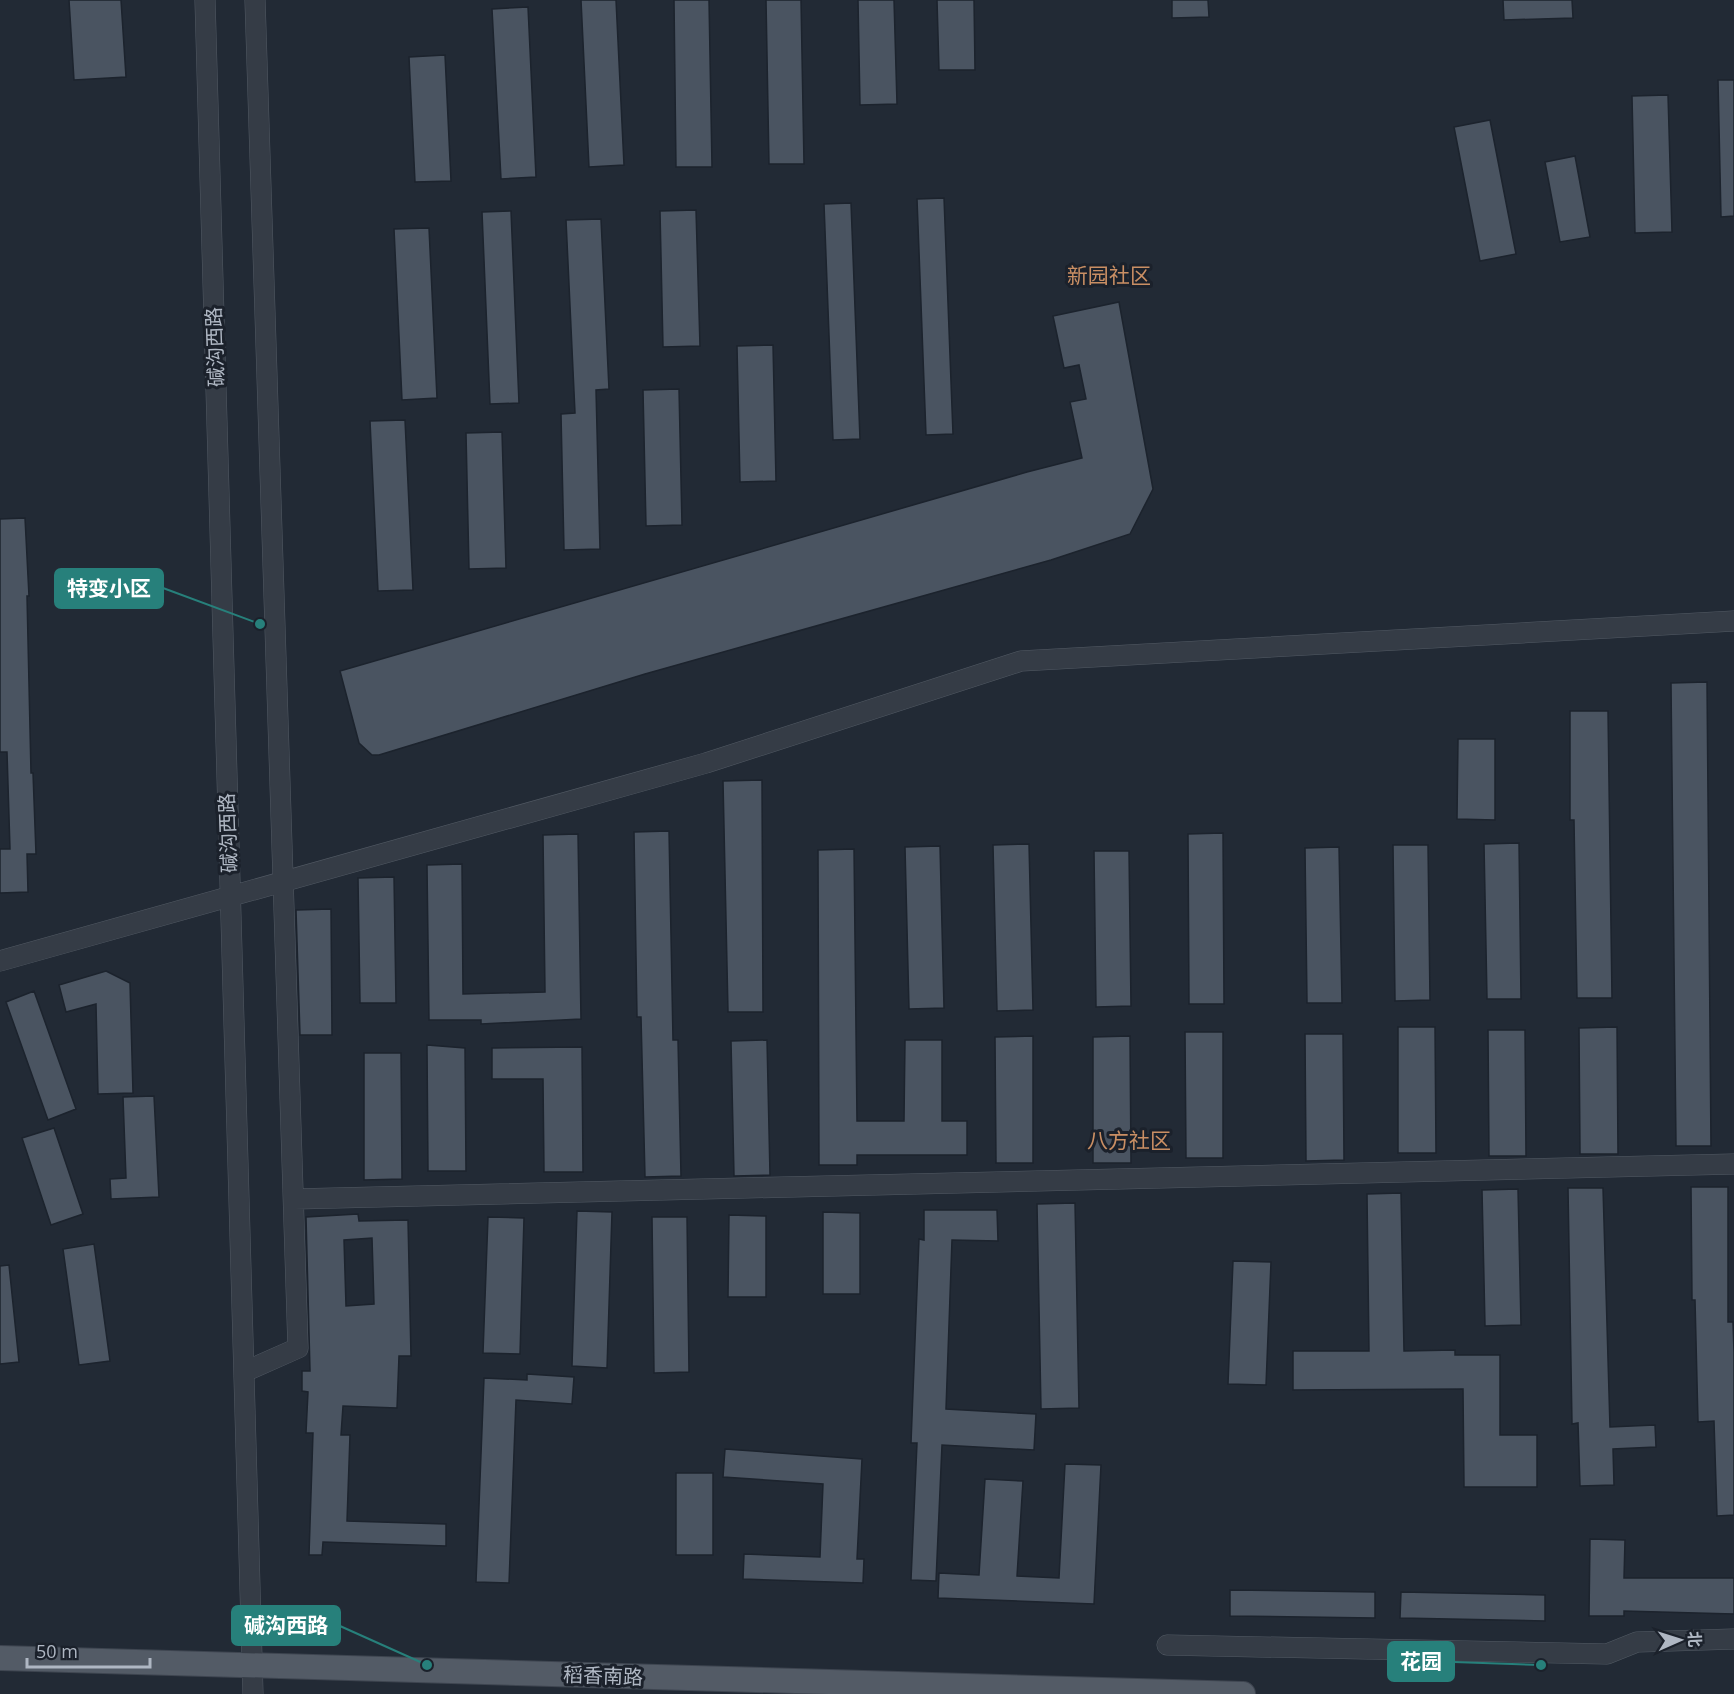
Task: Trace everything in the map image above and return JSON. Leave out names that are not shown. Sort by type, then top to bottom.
[{"type":"main road","name":"稻香南路","points":[[0,1658],[1243,1694]]},
{"type":"street","name":"碱沟西路","points":[[205,0],[253,1694]]},
{"type":"street","points":[[244,1372],[298,1348],[255,0]]},
{"type":"street","points":[[0,961],[706,763],[1021,661],[1734,621]]},
{"type":"street","points":[[294,1199],[1734,1164]]},
{"type":"street","points":[[1167,1645],[1607,1654],[1636,1642],[1734,1639]]},
{"type":"building","points":[[69,0],[121,0],[126,77],[74,80]]},
{"type":"building","points":[[581,0],[616,0],[624,165],[589,167]]},
{"type":"building","points":[[674,0],[709,0],[712,167],[676,167]]},
{"type":"building","points":[[766,0],[801,0],[804,164],[769,164]]},
{"type":"building","points":[[858,0],[894,0],[897,104],[860,105]]},
{"type":"building","points":[[937,0],[974,0],[975,70],[939,70]]},
{"type":"building","points":[[1172,0],[1208,0],[1209,17],[1172,18]]},
{"type":"building","points":[[1503,0],[1572,0],[1573,18],[1504,20]]},
{"type":"building","points":[[528,7],[536,177],[501,179],[492,9]]},
{"type":"building","points":[[445,55],[451,181],[415,182],[409,57]]},
{"type":"building","points":[[1718,80],[1734,80],[1734,216],[1721,217]]},
{"type":"building","points":[[1668,95],[1672,232],[1635,233],[1632,96]]},
{"type":"building","points":[[1490,120],[1516,254],[1480,261],[1454,127]]},
{"type":"building","points":[[1575,156],[1590,237],[1560,242],[1545,162]]},
{"type":"building","points":[[944,198],[953,434],[926,435],[917,199]]},
{"type":"building","points":[[851,203],[860,439],[833,440],[824,204]]},
{"type":"building","points":[[696,210],[700,346],[663,347],[660,211]]},
{"type":"building","points":[[511,211],[519,403],[490,404],[482,212]]},
{"type":"building","points":[[601,219],[609,389],[596,390],[600,549],[564,550],[561,414],[575,413],[566,220]]},
{"type":"building","points":[[429,228],[437,398],[402,400],[394,229]]},
{"type":"building","points":[[1119,302],[1153,489],[1130,534],[1051,560],[645,674],[379,755],[372,755],[359,743],[340,671],[1082,458],[1070,402],[1086,399],[1079,365],[1064,368],[1053,316]]},
{"type":"building","points":[[773,345],[776,481],[740,482],[737,346]]},
{"type":"building","points":[[679,389],[682,525],[646,526],[643,390]]},
{"type":"building","points":[[405,420],[413,590],[378,591],[370,421]]},
{"type":"building","points":[[502,432],[506,568],[469,569],[466,433]]},
{"type":"building","points":[[25,518],[29,596],[27,596],[31,773],[33,773],[36,854],[27,854],[28,892],[0,893],[0,849],[10,849],[7,752],[0,752],[0,519]]},
{"type":"building","points":[[1707,682],[1711,1146],[1676,1146],[1671,683]]},
{"type":"building","points":[[1570,711],[1608,711],[1612,998],[1577,998],[1574,820],[1570,820]]},
{"type":"building","points":[[1458,739],[1495,739],[1495,820],[1457,819]]},
{"type":"building","points":[[762,780],[763,1012],[728,1012],[723,781]]},
{"type":"building","points":[[669,831],[673,1040],[678,1040],[681,1176],[645,1177],[641,1017],[637,1017],[634,832]]},
{"type":"building","points":[[1223,833],[1224,1004],[1189,1004],[1188,834]]},
{"type":"building","points":[[578,834],[581,1019],[481,1024],[481,1020],[429,1020],[427,865],[462,864],[463,994],[545,992],[543,835]]},
{"type":"building","points":[[1519,843],[1521,999],[1487,999],[1484,844]]},
{"type":"building","points":[[1029,844],[1033,1010],[997,1011],[993,845]]},
{"type":"building","points":[[1393,845],[1428,845],[1430,1000],[1395,1001]]},
{"type":"building","points":[[940,846],[944,1008],[909,1009],[905,847]]},
{"type":"building","points":[[1339,847],[1342,1003],[1307,1003],[1305,848]]},
{"type":"building","points":[[854,849],[857,1121],[904,1121],[905,1040],[942,1040],[942,1121],[967,1121],[967,1155],[857,1155],[857,1165],[819,1165],[818,850]]},
{"type":"building","points":[[1094,851],[1129,851],[1131,1006],[1096,1007]]},
{"type":"building","points":[[394,877],[396,1003],[360,1003],[358,878]]},
{"type":"building","points":[[331,909],[332,1035],[300,1035],[296,910]]},
{"type":"building","points":[[106,971],[130,983],[133,1093],[98,1094],[96,1004],[66,1012],[59,985]]},
{"type":"building","points":[[34,991],[76,1109],[48,1120],[6,1002]]},
{"type":"building","points":[[1398,1027],[1435,1027],[1436,1153],[1398,1153]]},
{"type":"building","points":[[1617,1027],[1618,1154],[1580,1154],[1579,1028]]},
{"type":"building","points":[[1488,1030],[1525,1030],[1526,1156],[1489,1156]]},
{"type":"building","points":[[1185,1032],[1223,1032],[1223,1158],[1186,1158]]},
{"type":"building","points":[[1305,1034],[1343,1034],[1344,1160],[1306,1161]]},
{"type":"building","points":[[1033,1036],[1033,1163],[996,1163],[995,1037]]},
{"type":"building","points":[[1130,1036],[1131,1163],[1093,1163],[1093,1037]]},
{"type":"building","points":[[767,1040],[770,1175],[734,1176],[731,1041]]},
{"type":"building","points":[[427,1045],[465,1048],[466,1171],[428,1171]]},
{"type":"building","points":[[582,1047],[583,1172],[544,1172],[543,1079],[492,1079],[492,1048]]},
{"type":"building","points":[[364,1053],[401,1053],[402,1179],[364,1180]]},
{"type":"building","points":[[154,1096],[159,1197],[111,1199],[110,1179],[126,1178],[123,1097]]},
{"type":"building","points":[[54,1128],[83,1214],[51,1225],[22,1138]]},
{"type":"building","points":[[1691,1187],[1728,1187],[1728,1322],[1733,1322],[1734,1352],[1734,1515],[1717,1516],[1714,1421],[1698,1422],[1695,1300],[1692,1300]]},
{"type":"building","points":[[1568,1188],[1603,1188],[1610,1427],[1655,1425],[1656,1447],[1613,1449],[1614,1485],[1580,1486],[1578,1423],[1572,1424]]},
{"type":"building","points":[[1518,1189],[1521,1325],[1485,1326],[1482,1190]]},
{"type":"building","points":[[1401,1193],[1404,1351],[1455,1350],[1455,1355],[1500,1355],[1500,1435],[1537,1435],[1537,1487],[1464,1487],[1463,1389],[1293,1390],[1293,1351],[1369,1351],[1367,1194]]},
{"type":"building","points":[[1075,1203],[1079,1408],[1041,1409],[1037,1204]]},
{"type":"building","points":[[924,1210],[997,1210],[998,1241],[952,1240],[946,1409],[1036,1414],[1034,1450],[942,1445],[936,1581],[911,1580],[917,1443],[911,1443],[919,1239],[924,1240]]},
{"type":"building","points":[[577,1211],[612,1212],[607,1368],[572,1366]]},
{"type":"building","points":[[823,1212],[860,1213],[860,1294],[823,1294]]},
{"type":"building","points":[[358,1214],[359,1221],[408,1220],[411,1356],[399,1356],[397,1408],[343,1406],[341,1435],[350,1435],[347,1521],[446,1524],[446,1546],[323,1542],[322,1555],[309,1555],[313,1433],[306,1433],[308,1392],[302,1391],[302,1371],[310,1371],[306,1217]],"holes":[[[372,1238],[374,1304],[346,1306],[344,1240]]]},
{"type":"building","points":[[729,1215],[766,1216],[766,1297],[728,1297]]},
{"type":"building","points":[[488,1217],[524,1218],[520,1354],[483,1353]]},
{"type":"building","points":[[652,1217],[687,1217],[689,1372],[654,1373]]},
{"type":"building","points":[[94,1244],[110,1361],[79,1365],[63,1249]]},
{"type":"building","points":[[1233,1261],[1271,1262],[1266,1385],[1228,1384]]},
{"type":"building","points":[[9,1265],[19,1362],[0,1364],[0,1266]]},
{"type":"building","points":[[527,1374],[574,1377],[572,1404],[516,1400],[509,1583],[476,1582],[484,1378],[527,1380]]},
{"type":"building","points":[[725,1449],[862,1459],[857,1559],[864,1559],[863,1583],[743,1579],[744,1554],[820,1557],[823,1484],[723,1477]]},
{"type":"building","points":[[1065,1464],[1101,1465],[1094,1604],[938,1598],[939,1573],[979,1575],[985,1479],[1023,1481],[1017,1576],[1059,1578]]},
{"type":"building","points":[[676,1473],[713,1473],[713,1555],[676,1555]]},
{"type":"building","points":[[1590,1539],[1625,1540],[1624,1578],[1734,1578],[1734,1614],[1624,1611],[1624,1616],[1589,1616]]},
{"type":"building","points":[[1230,1590],[1375,1592],[1375,1618],[1230,1616]]},
{"type":"building","points":[[1401,1592],[1545,1595],[1545,1621],[1400,1618]]},
{"type":"place","name":"特变小区","points":[[260,624]]},
{"type":"place","name":"碱沟西路","points":[[427,1665]]},
{"type":"place","name":"花园","points":[[1541,1665]]},
{"type":"district","name":"新园社区","points":[[1109,276]]},
{"type":"district","name":"八方社区","points":[[1129,1141]]}]
